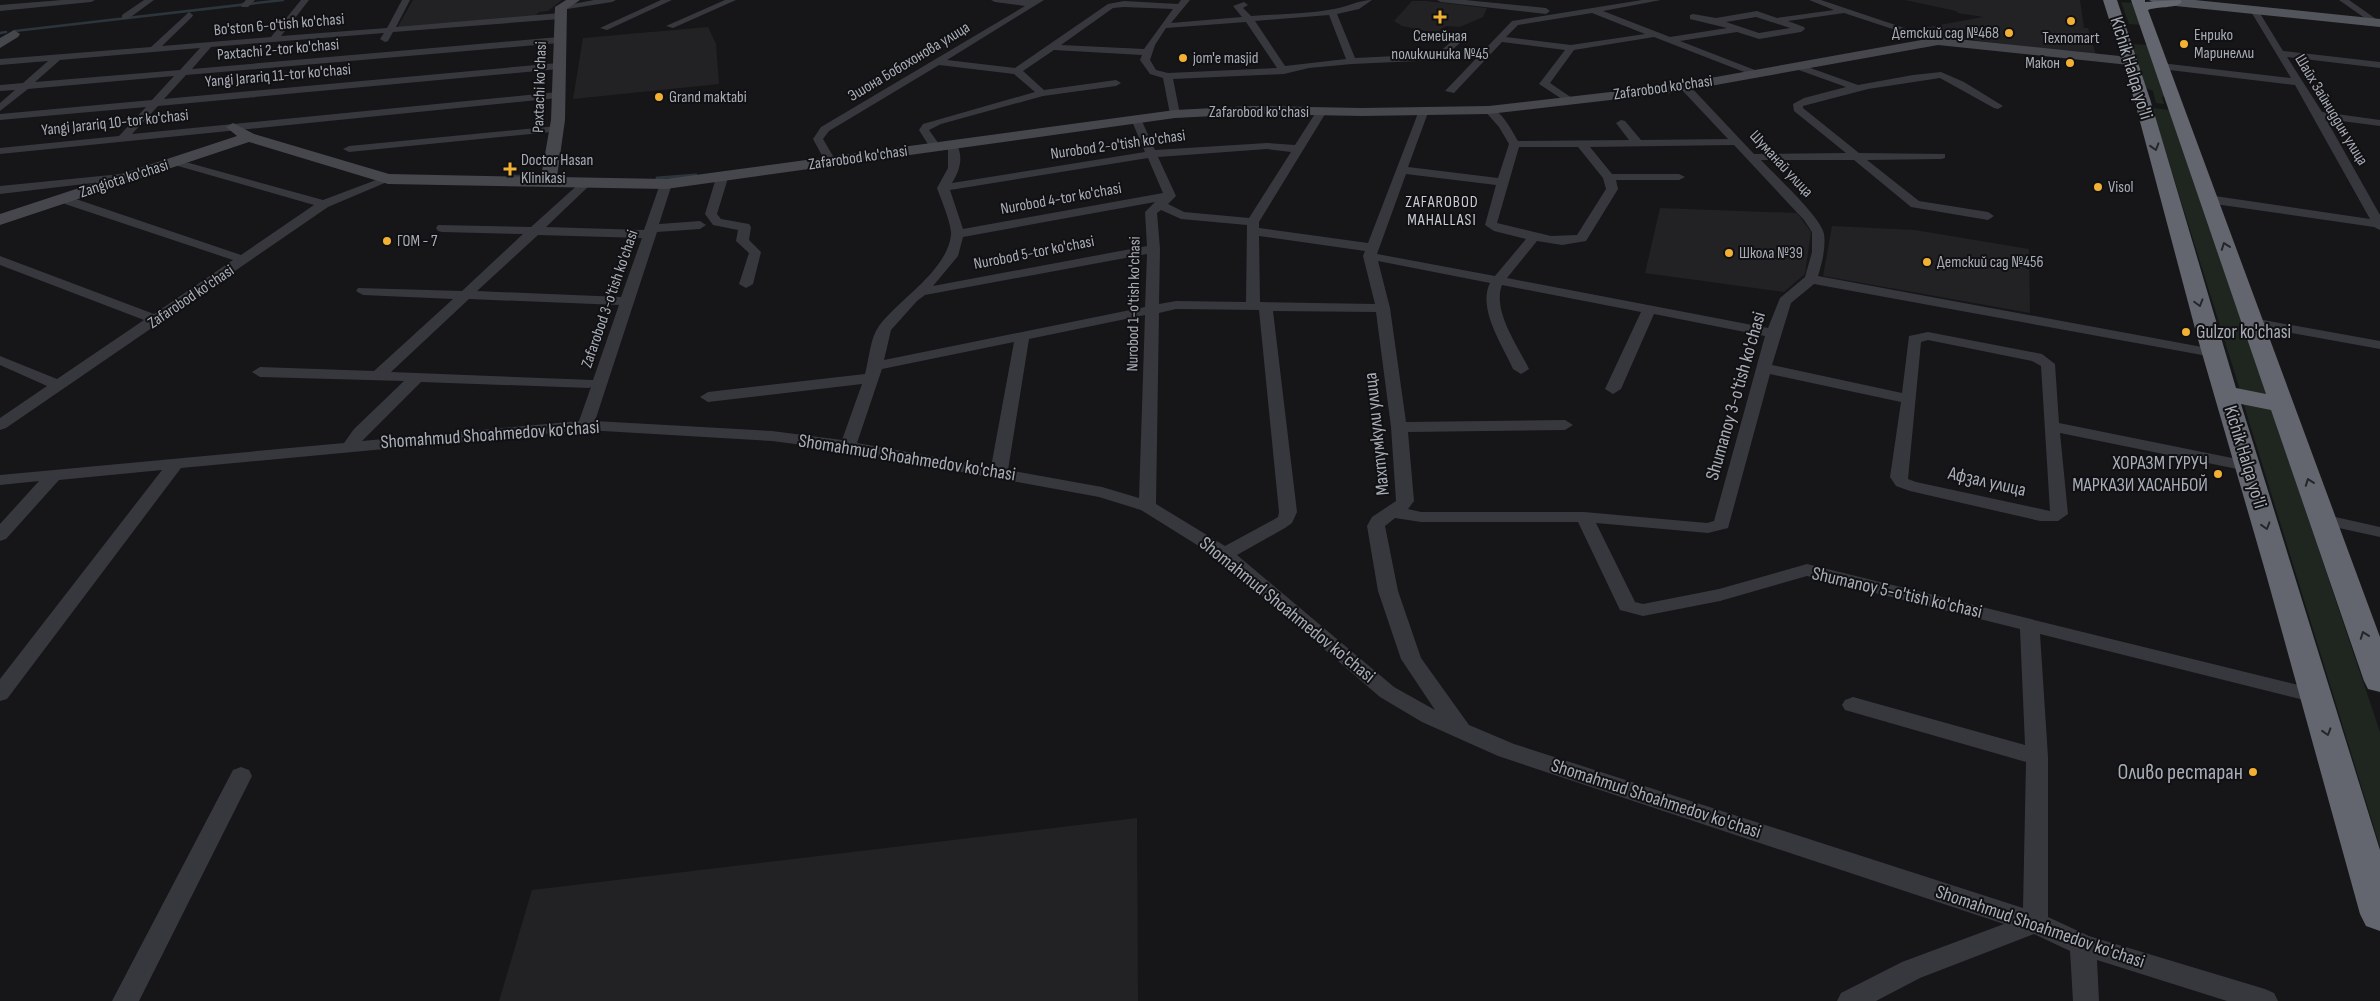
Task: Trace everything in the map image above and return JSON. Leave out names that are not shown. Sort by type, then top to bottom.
[{"type":"highway","name":"Kichik Halqa yo'li","points":[[2110,0],[2142,103],[2225,393],[2380,914]]},
{"type":"highway","name":"Kichik Halqa yo'li","points":[[2145,3],[2158,56],[2176,108],[2380,681]]},
{"type":"highway","points":[[2126,52],[2138,42],[2158,56]]},
{"type":"highway","points":[[2142,103],[2176,108]]},
{"type":"highway","points":[[2225,393],[2282,405]]},
{"type":"main road","points":[[2188,0],[2226,2],[2377,20]]},
{"type":"main road","points":[[2145,3],[2175,2],[2377,20]]},
{"type":"street","points":[[0,8],[91,0]]},
{"type":"street","points":[[125,17],[150,0]]},
{"type":"street","points":[[273,40],[304,0]]},
{"type":"street","points":[[369,68],[406,0]]},
{"type":"street","points":[[561,11],[574,0]]},
{"type":"street","name":"Bo'ston 6-o'tish ko'chasi","points":[[0,62],[389,30],[561,11],[612,0]]},
{"type":"street","points":[[604,28],[668,0]]},
{"type":"street","points":[[670,26],[732,0]]},
{"type":"street","points":[[995,0],[1037,2]]},
{"type":"street","points":[[1164,26],[1332,12],[1356,7],[1368,0]]},
{"type":"street","points":[[1440,0],[1569,13]]},
{"type":"street","points":[[1518,8],[1526,0]]},
{"type":"street","points":[[1450,91],[1515,23],[1657,0]]},
{"type":"street","points":[[1813,0],[1938,41]]},
{"type":"street","points":[[2343,0],[2377,20]]},
{"type":"street","name":"Эшона Бобохонова улица","points":[[830,161],[818,139],[820,134],[1037,2]]},
{"type":"street","points":[[1017,71],[1111,6],[1183,3]]},
{"type":"street","points":[[1183,3],[1164,26],[1147,52],[1145,60],[1153,72],[1168,76],[1284,71],[1309,65],[1352,61],[1440,57],[1454,43]]},
{"type":"street","points":[[1244,5],[1237,6],[1249,19],[1284,71]]},
{"type":"street","points":[[1592,10],[1757,74]]},
{"type":"street","points":[[1777,21],[1844,10]]},
{"type":"street","name":"Шайх Зайниддин улица","points":[[2254,10],[2296,82],[2318,115],[2380,225]]},
{"type":"street","name":"Paxtachi ko'chasi","points":[[548,182],[557,129],[561,11]]},
{"type":"street","points":[[1332,12],[1352,61]]},
{"type":"street","points":[[1693,17],[1716,21],[1759,36],[1801,29],[1754,14],[1716,21]]},
{"type":"street","points":[[153,50],[189,16]]},
{"type":"street","points":[[1670,40],[1737,29]]},
{"type":"street","points":[[0,35],[14,34],[0,44]]},
{"type":"street","points":[[1498,40],[1571,48],[1654,34]]},
{"type":"street","name":"Paxtachi 2-tor ko'chasi","points":[[0,88],[559,40]]},
{"type":"street","name":"Zafarobod ko'chasi","points":[[233,127],[248,137],[388,179],[666,184],[722,178],[830,161],[1174,114],[1253,110],[1489,110],[1685,87],[1938,41],[2126,52]]},
{"type":"street","points":[[123,138],[208,45]]},
{"type":"street","points":[[1051,47],[1147,52]]},
{"type":"street","points":[[1409,48],[1418,58]]},
{"type":"street","points":[[1568,100],[1544,84],[1571,48]]},
{"type":"street","points":[[2279,53],[2380,65]]},
{"type":"street","points":[[2158,56],[2296,82]]},
{"type":"street","points":[[0,108],[57,58]]},
{"type":"street","points":[[1382,60],[1387,72]]},
{"type":"street","points":[[938,62],[1017,71],[1042,93]]},
{"type":"street","name":"Yangi Jarariq 11-tor ko'chasi","points":[[0,117],[558,66]]},
{"type":"street","points":[[1799,67],[1860,89]]},
{"type":"street","points":[[1988,216],[1915,204],[1859,156],[1798,109],[1798,104],[1917,77],[1942,75],[1998,106]]},
{"type":"street","points":[[1168,76],[1174,114]]},
{"type":"street","points":[[935,147],[924,130],[927,126],[1042,93],[1116,83]]},
{"type":"street","name":"Шуманай улица","points":[[1685,87],[1809,218],[1818,232],[1818,252],[1811,279]]},
{"type":"street","name":"Yangi Jarariq 10-tor ko'chasi","points":[[0,151],[558,95]]},
{"type":"street","points":[[1372,252],[1424,110]]},
{"type":"street","points":[[1489,110],[1504,126],[1514,144],[1492,225],[1535,236],[1566,240],[1582,238],[1612,189],[1609,177],[1582,144]]},
{"type":"street","points":[[1225,554],[1279,524],[1286,519],[1288,512],[1260,306],[1253,227],[1297,149],[1322,111]]},
{"type":"street","points":[[2318,115],[2380,123]]},
{"type":"street","points":[[1136,119],[1165,200],[1181,215],[1253,227],[1498,281],[1773,333]]},
{"type":"street","points":[[1621,123],[1638,143]]},
{"type":"street","points":[[349,149],[557,129]]},
{"type":"street","name":"Zangiota ko'chasi","points":[[0,220],[248,137]]},
{"type":"street","points":[[1514,144],[1738,142]]},
{"type":"street","points":[[848,446],[873,372],[884,329],[912,298],[921,292],[951,256],[958,234],[943,188],[954,171],[956,162],[952,145]]},
{"type":"street","name":"Nurobod 2-o'tish ko'chasi","points":[[943,188],[1150,154],[1267,146],[1297,149]]},
{"type":"street","points":[[1752,157],[1941,156]]},
{"type":"street","points":[[182,164],[324,204]]},
{"type":"street","points":[[1402,170],[1504,182]]},
{"type":"street","points":[[0,190],[132,176]]},
{"type":"street","points":[[1609,177],[1679,177]]},
{"type":"street","points":[[722,178],[711,214],[716,222],[734,224],[746,229],[742,241],[755,252],[746,284]]},
{"type":"street","name":"Zafarobod ko'chasi","points":[[0,425],[157,320],[324,204],[388,179]]},
{"type":"street","points":[[378,376],[586,183]]},
{"type":"street","name":"Zafarobod 3-o'tish ko'chasi","points":[[586,425],[666,184]]},
{"type":"street","points":[[2208,199],[2380,225]]},
{"type":"street","name":"Nurobod 4-tor ko'chasi","points":[[958,234],[1165,200]]},
{"type":"street","name":"Nurobod 1-o'tish ko'chasi","points":[[1147,506],[1154,249],[1151,212],[1165,200]]},
{"type":"street","points":[[69,201],[244,260]]},
{"type":"street","points":[[442,228],[649,231],[700,225]]},
{"type":"street","points":[[1521,369],[1494,308],[1493,292],[1498,281],[1535,236]]},
{"type":"street","name":"Nurobod 5-tor ko'chasi","points":[[921,292],[1154,249]]},
{"type":"street","name":"Махтумкули улица","points":[[1372,252],[1399,427],[1405,501],[1404,505],[1378,521],[1376,526],[1388,591],[1411,659],[1460,731]]},
{"type":"street","points":[[0,260],[157,320]]},
{"type":"street","points":[[1811,279],[2214,353]]},
{"type":"street","name":"Shumanoy 3-o'tish ko'chasi","points":[[1392,512],[1421,517],[1584,517],[1708,528],[1722,524],[1773,333],[1785,301],[1811,279]]},
{"type":"street","points":[[363,291],[619,301]]},
{"type":"street","points":[[708,396],[873,372],[1022,336],[1183,304],[1382,308]]},
{"type":"street","points":[[1613,388],[1649,310]]},
{"type":"street","points":[[2252,322],[2380,345]]},
{"type":"street","points":[[999,472],[1022,336]]},
{"type":"street","name":"Афзал улица","points":[[1919,336],[1928,336],[2028,355],[2044,360],[2048,364],[2051,426],[2059,514],[2040,516],[1910,486],[1902,482],[1899,478],[1909,399],[1914,339],[1919,336]]},
{"type":"street","points":[[0,360],[60,386]]},
{"type":"street","points":[[1764,368],[1909,399]]},
{"type":"street","points":[[260,372],[589,383]]},
{"type":"street","points":[[350,446],[360,432],[417,377]]},
{"type":"street","name":"Shomahmud Shoahmedov ko'chasi","points":[[0,480],[586,425],[763,436],[848,446],[1102,492],[1147,506],[1225,554],[1387,692],[1414,710],[1460,731],[1506,750],[2035,923],[2083,945],[2265,1001]]},
{"type":"street","points":[[1399,427],[1565,425]]},
{"type":"street","points":[[2051,426],[2248,466]]},
{"type":"street","points":[[0,694],[177,462]]},
{"type":"street","points":[[0,535],[54,475]]},
{"type":"street","name":"Shumanoy 5-o'tish ko'chasi","points":[[1584,517],[1627,606],[1634,609],[1643,610],[1720,595],[1797,571],[1807,570],[2316,696]]},
{"type":"street","points":[[2322,519],[2380,532]]},
{"type":"street","points":[[1856,999],[1911,970],[2035,923],[2038,757],[2030,625]]},
{"type":"street","points":[[1853,705],[2038,757]]},
{"type":"street","points":[[125,1001],[241,776]]},
{"type":"street","points":[[2083,945],[2086,1001]]},
{"type":"shaded area","points":[[413,0],[562,0],[548,11],[539,12],[535,16],[397,28]]},
{"type":"shaded area","points":[[1905,0],[2080,0],[2084,28],[2088,28],[2096,55],[1940,36],[1918,29],[1983,17]]},
{"type":"shaded area","name":"Семейная поликлиника №45","points":[[1412,1],[1487,8],[1483,17],[1460,27],[1446,26],[1436,33],[1402,26],[1394,21]]},
{"type":"shaded area","points":[[2121,2],[2134,3],[2142,25],[2129,24]]},
{"type":"shaded area","points":[[708,27],[716,44],[719,84],[573,99],[583,38]]},
{"type":"shaded area","points":[[2132,44],[2147,45],[2166,96],[2162,97],[2164,104],[2156,103],[2153,91],[2146,88]]},
{"type":"shaded area","points":[[2152,108],[2171,110],[2267,396],[2240,390]]},
{"type":"shaded area","name":"Школа №39","points":[[1660,208],[1797,213],[1811,232],[1805,274],[1784,292],[1645,273]]},
{"type":"shaded area","name":"Детский сад №456","points":[[1832,226],[1915,230],[2029,249],[2030,313],[1823,276]]},
{"type":"shaded area","points":[[2243,402],[2271,408],[2380,732],[2380,847]]},
{"type":"shaded area","points":[[1137,818],[1138,1001],[499,1001],[532,890]]},
{"type":"waterway","points":[[15,31],[283,0]]},
{"type":"waterway","points":[[0,33],[6,32]]},
{"type":"waterway","points":[[657,178],[696,175]]},
{"type":"waterway","points":[[511,176],[545,177]]},
{"type":"place","name":"Семейная поликлиника №45","points":[[1440,17]]},
{"type":"place","name":"Texnomart","points":[[2071,21]]},
{"type":"place","name":"Детский сад №468","points":[[2009,33]]},
{"type":"place","name":"Енрико Маринелли","points":[[2184,44]]},
{"type":"place","name":"jom'e masjid","points":[[1183,58]]},
{"type":"place","name":"Макон","points":[[2070,63]]},
{"type":"place","name":"Grand maktabi","points":[[659,97]]},
{"type":"place","name":"Doctor Hasan Klinikasi","points":[[510,169]]},
{"type":"place","name":"Visol","points":[[2098,187]]},
{"type":"place","name":"ГОМ - 7","points":[[387,241]]},
{"type":"place","name":"Школа №39","points":[[1729,253]]},
{"type":"place","name":"Детский сад №456","points":[[1927,262]]},
{"type":"place","name":"Gulzor ko'chasi","points":[[2186,332]]},
{"type":"place","name":"ХОРАЗМ ГУРУЧ МАРКАЗИ ХАСАНБОЙ","points":[[2218,474]]},
{"type":"place","name":"Оливо рестаран","points":[[2253,772]]},
{"type":"district","name":"ZAFAROBOD MAHALLASI","points":[[1442,211]]}]
